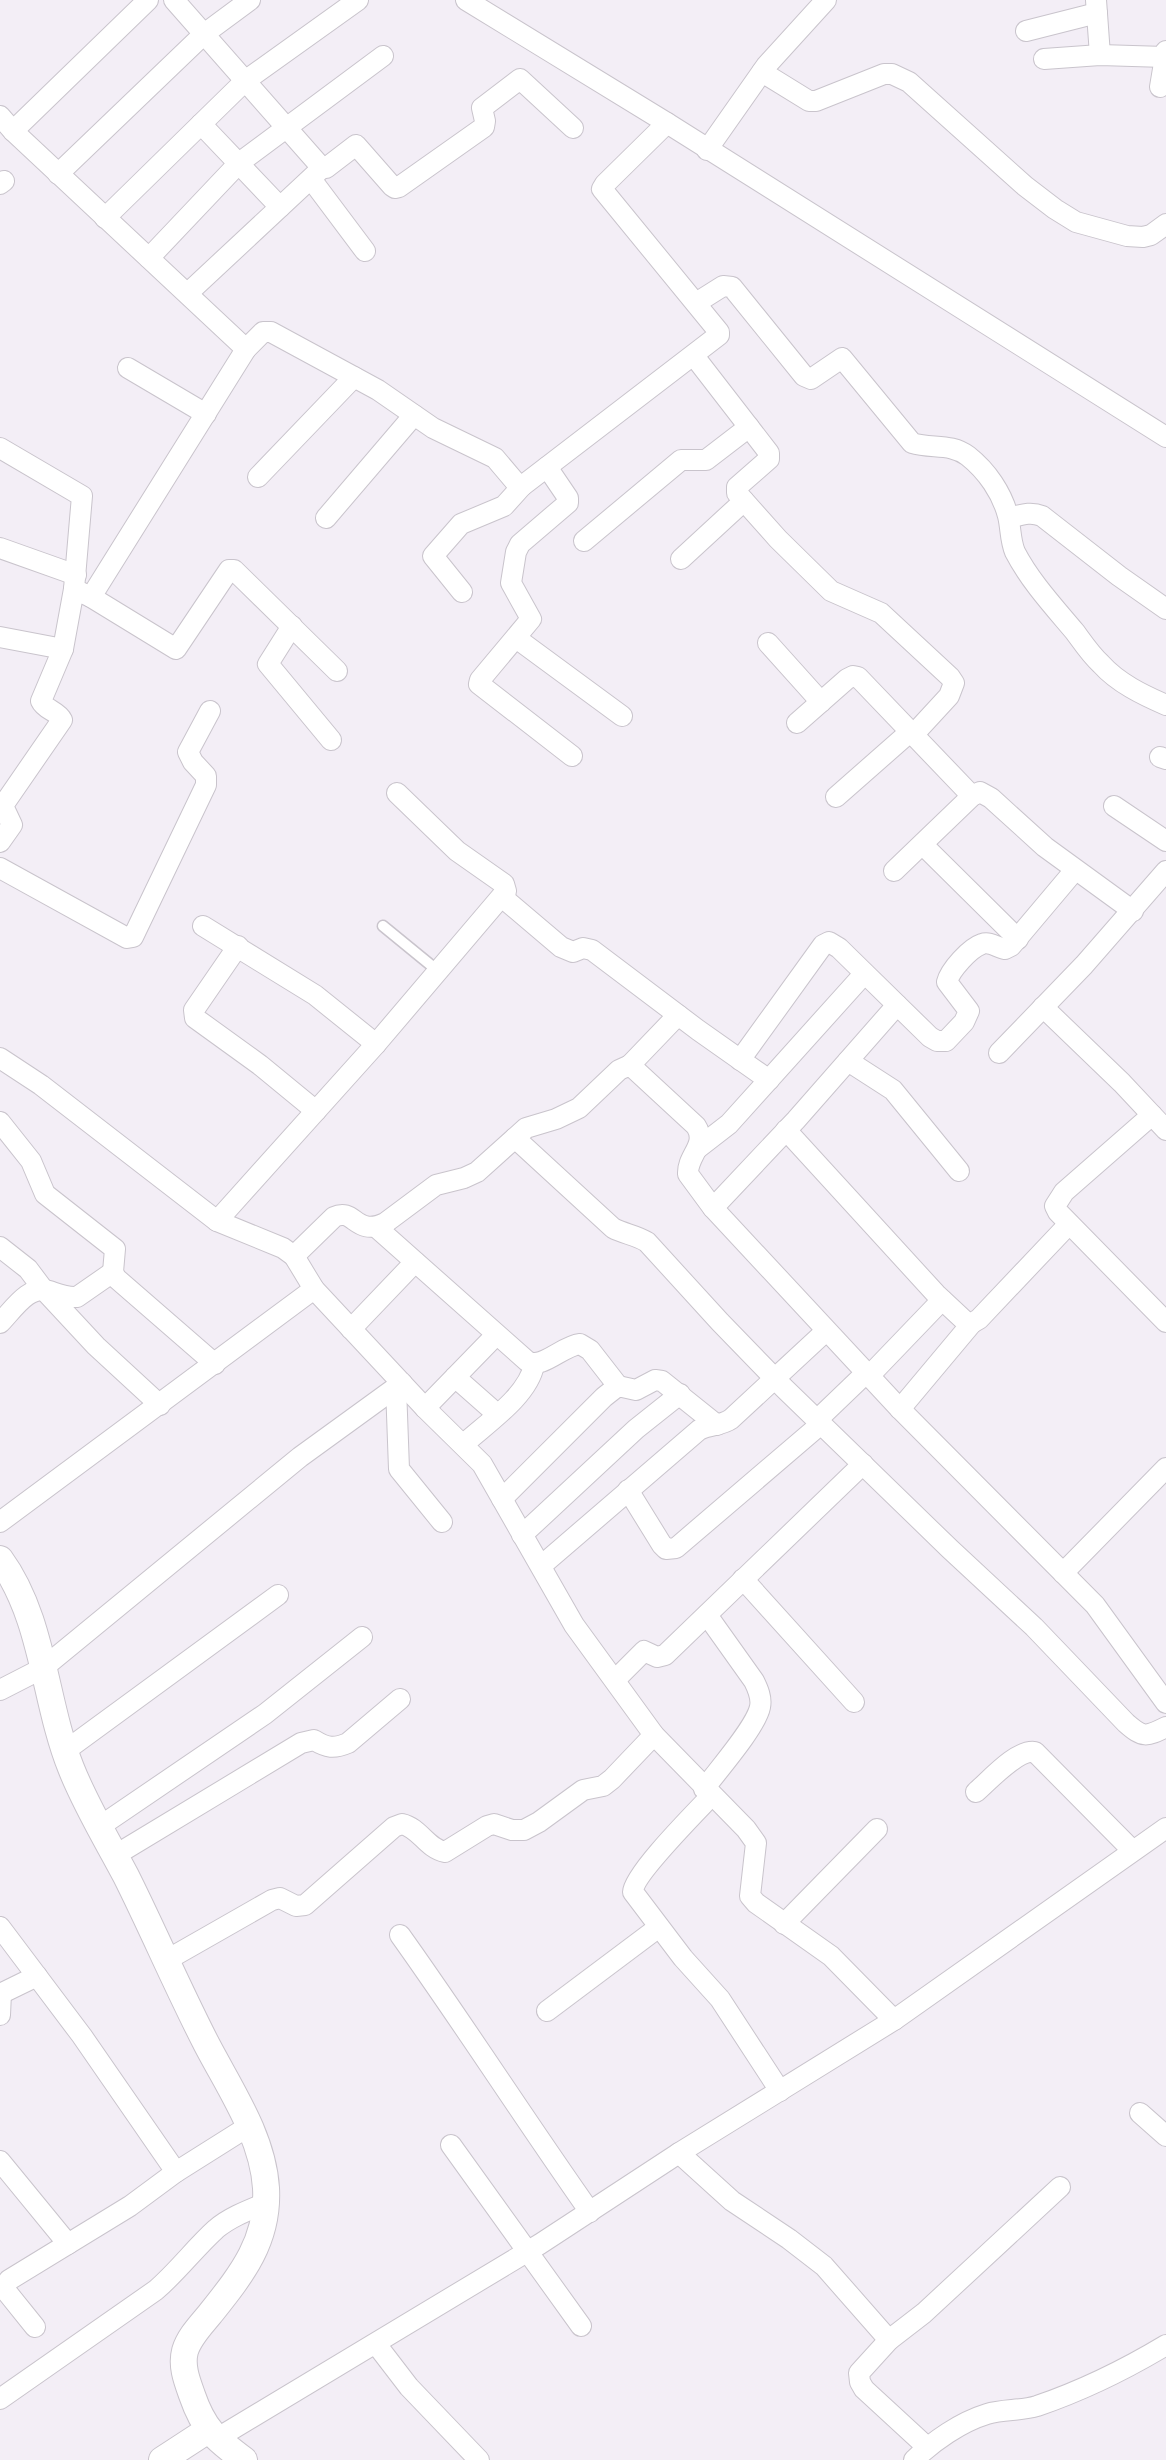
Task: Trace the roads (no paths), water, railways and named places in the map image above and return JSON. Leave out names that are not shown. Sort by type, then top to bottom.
[{"type":"street","points":[[13,131],[148,0]]},
{"type":"street","points":[[174,0],[286,129],[365,251]]},
{"type":"street","points":[[58,174],[204,34],[250,0]]},
{"type":"street","points":[[105,218],[245,81],[358,0]]},
{"type":"street","points":[[466,0],[667,123],[1166,437]]},
{"type":"street","points":[[708,150],[762,72],[826,0]]},
{"type":"street","points":[[1026,31],[1097,6],[1100,55]]},
{"type":"street","points":[[1044,59],[1166,54],[1160,87]]},
{"type":"street","points":[[148,258],[239,164],[383,56]]},
{"type":"street","points":[[762,72],[809,101],[884,74],[900,76],[1025,186],[1054,209],[1076,222],[1127,236],[1143,237],[1151,235],[1166,224]]},
{"type":"street","points":[[188,293],[316,173],[356,145],[392,186],[399,187],[484,127],[482,108],[520,79],[573,128]]},
{"type":"street","points":[[0,116],[58,174],[246,349]]},
{"type":"street","points":[[462,592],[433,556],[435,551],[465,521],[504,506],[522,486],[694,356],[719,334],[602,189],[604,184],[667,123]]},
{"type":"street","points":[[201,124],[280,207]]},
{"type":"street","points":[[696,303],[723,286],[732,287],[808,379],[842,358],[912,442],[957,449],[978,466],[990,479],[1003,500],[1009,518],[1014,550],[1050,602],[1101,664],[1143,695],[1166,705]]},
{"type":"street","points":[[80,587],[206,414],[246,349],[263,332],[267,331],[385,394],[433,428],[495,458],[517,484],[522,486]]},
{"type":"street","points":[[694,356],[770,456],[736,489],[744,501],[778,539],[831,591],[881,613],[954,683],[949,696],[912,732],[836,797]]},
{"type":"street","points":[[128,368],[206,414]]},
{"type":"street","points":[[258,477],[354,377]]},
{"type":"street","points":[[326,518],[414,415]]},
{"type":"street","points":[[584,541],[681,460],[706,460],[749,427]]},
{"type":"street","points":[[0,448],[82,496],[80,587],[63,649],[41,701],[62,720],[2,807],[12,825],[0,842]]},
{"type":"street","points":[[547,467],[568,498],[568,503],[518,547],[511,583],[531,619],[483,676],[479,684],[572,756]]},
{"type":"street","points":[[681,559],[744,501]]},
{"type":"street","points":[[1009,518],[1026,513],[1042,516],[1119,576],[1166,609]]},
{"type":"street","points":[[0,548],[80,587],[176,649],[231,569],[337,671]]},
{"type":"street","points":[[292,626],[268,664],[331,740]]},
{"type":"street","points":[[0,637],[63,649]]},
{"type":"street","points":[[516,638],[622,716]]},
{"type":"street","points":[[768,643],[821,702]]},
{"type":"street","points":[[797,723],[847,679],[858,677],[972,796]]},
{"type":"street","points":[[0,868],[127,938],[133,938],[206,785],[206,776],[193,762],[188,752],[210,711]]},
{"type":"street","points":[[894,871],[972,796],[980,792],[992,798],[1045,847],[1133,911]]},
{"type":"street","points":[[217,1221],[376,1044],[506,891],[504,884],[447,842],[397,793]]},
{"type":"street","points":[[1114,806],[1166,841]]},
{"type":"street","points":[[923,845],[1018,939]]},
{"type":"street","points":[[740,1060],[826,942],[832,943],[930,1036],[937,1041],[946,1041],[964,1022],[969,1011],[950,987],[948,977],[973,950],[982,944],[989,943],[1005,949],[1018,939],[1075,870]]},
{"type":"street","points":[[999,1053],[1133,911],[1166,871]]},
{"type":"street","points":[[502,897],[561,947],[573,952],[583,948],[592,950],[769,1080]]},
{"type":"street","points":[[203,926],[315,995],[376,1044]]},
{"type":"street","points":[[238,946],[194,1010],[195,1018],[260,1065],[316,1111]]},
{"type":"street","points":[[864,974],[729,1124],[698,1148],[690,1161],[688,1174],[714,1208],[826,1331],[900,1409],[1095,1605],[1166,1703]]},
{"type":"street","points":[[714,1208],[897,1005]]},
{"type":"street","points":[[1043,1007],[1122,1083],[1166,1130]]},
{"type":"street","points":[[294,1256],[339,1214],[364,1226],[376,1227],[385,1223],[436,1185],[477,1172],[533,1125],[556,1119],[579,1108],[619,1070],[630,1065],[678,1015]]},
{"type":"street","points":[[0,1058],[41,1085],[217,1221],[283,1248],[294,1256],[314,1289],[399,1385],[464,1444],[482,1464],[574,1625],[654,1735],[746,1829],[756,1843],[750,1896],[756,1904],[831,1956],[894,2020]]},
{"type":"street","points":[[848,1061],[893,1090],[959,1170]]},
{"type":"street","points":[[630,1065],[696,1126],[700,1133],[698,1148]]},
{"type":"street","points":[[1152,1115],[1057,1200],[1055,1206],[1069,1224],[1166,1322]]},
{"type":"street","points":[[0,1122],[31,1161],[45,1194],[115,1249],[113,1272],[116,1278],[215,1364]]},
{"type":"street","points":[[786,1130],[942,1300],[961,1318],[972,1323]]},
{"type":"street","points":[[515,1138],[613,1228],[647,1242],[775,1379],[1034,1627],[1138,1734],[1152,1734],[1166,1726]]},
{"type":"street","points":[[900,1409],[972,1323],[979,1319],[1069,1224]]},
{"type":"street","points":[[376,1227],[526,1361],[534,1365],[540,1364],[558,1352],[580,1344],[590,1350],[618,1386],[636,1390],[655,1380],[662,1381],[717,1425]]},
{"type":"street","points":[[0,1247],[28,1269],[43,1289],[96,1346],[160,1405]]},
{"type":"street","points":[[351,1329],[415,1262]]},
{"type":"street","points":[[0,1323],[30,1292],[43,1289],[71,1298],[77,1297],[113,1272]]},
{"type":"street","points":[[0,1522],[314,1289]]},
{"type":"street","points":[[628,1490],[662,1545],[666,1549],[675,1548],[819,1422],[942,1300]]},
{"type":"street","points":[[541,1566],[699,1430],[731,1419],[826,1331]]},
{"type":"street","points":[[425,1408],[496,1335]]},
{"type":"street","points":[[464,1444],[524,1388],[530,1380],[534,1365]]},
{"type":"street","points":[[455,1377],[497,1414]]},
{"type":"street","points":[[399,1385],[399,1469],[442,1522]]},
{"type":"street","points":[[0,1690],[43,1668],[300,1457],[399,1385]]},
{"type":"street","points":[[502,1499],[604,1397],[618,1386]]},
{"type":"street","points":[[522,1534],[636,1429],[680,1394]]},
{"type":"street","points":[[615,1680],[644,1651],[657,1657],[665,1655],[863,1464]]},
{"type":"street","points":[[1063,1573],[1166,1468]]},
{"type":"street","points":[[0,1559],[23,1598],[43,1668],[48,1698],[65,1751],[99,1827],[249,2126],[261,2162],[266,2187],[261,2236],[232,2286],[194,2333],[185,2349],[183,2363],[186,2379],[212,2435],[244,2460]]},
{"type":"street","points":[[743,1579],[854,1702]]},
{"type":"street","points":[[65,1751],[278,1595]]},
{"type":"street","points":[[707,1615],[754,1680],[761,1705],[752,1725],[708,1792],[633,1885],[636,1899],[720,1999],[780,2091]]},
{"type":"street","points":[[99,1827],[265,1714],[362,1637]]},
{"type":"street","points":[[114,1856],[301,1743],[314,1740],[328,1748],[348,1743],[400,1699]]},
{"type":"street","points":[[165,1961],[272,1900],[280,1898],[296,1906],[305,1905],[394,1827],[402,1824],[408,1825],[437,1851],[445,1852],[494,1824],[513,1830],[524,1830],[583,1790],[603,1785],[654,1735]]},
{"type":"street","points":[[976,1792],[1018,1755],[1027,1751],[1035,1752],[1132,1850]]},
{"type":"street","points":[[162,2460],[212,2435],[376,2344],[527,2252],[679,2153],[894,2020],[1166,1828]]},
{"type":"street","points":[[784,1924],[877,1829]]},
{"type":"street","points":[[0,1927],[82,2036],[176,2172]]},
{"type":"street","points":[[547,2011],[659,1927]]},
{"type":"street","points":[[400,1935],[469,2033],[513,2103],[590,2212]]},
{"type":"street","points":[[0,2015],[0,1993],[37,1977]]},
{"type":"street","points":[[1140,2114],[1166,2136]]},
{"type":"street","points":[[35,2327],[6,2291],[9,2280],[130,2206],[176,2172],[249,2126]]},
{"type":"street","points":[[451,2145],[581,2326]]},
{"type":"street","points":[[679,2153],[732,2201],[813,2256],[890,2340]]},
{"type":"street","points":[[0,2161],[68,2244]]},
{"type":"street","points":[[1060,2187],[865,2365],[859,2373],[864,2389],[920,2454],[953,2430],[987,2414],[1036,2406],[1089,2384],[1166,2345]]},
{"type":"street","points":[[0,2399],[156,2290],[216,2229],[230,2219],[266,2204]]},
{"type":"street","points":[[376,2344],[409,2387],[479,2460]]},
{"type":"lane","points":[[383,926],[438,971]]}]
